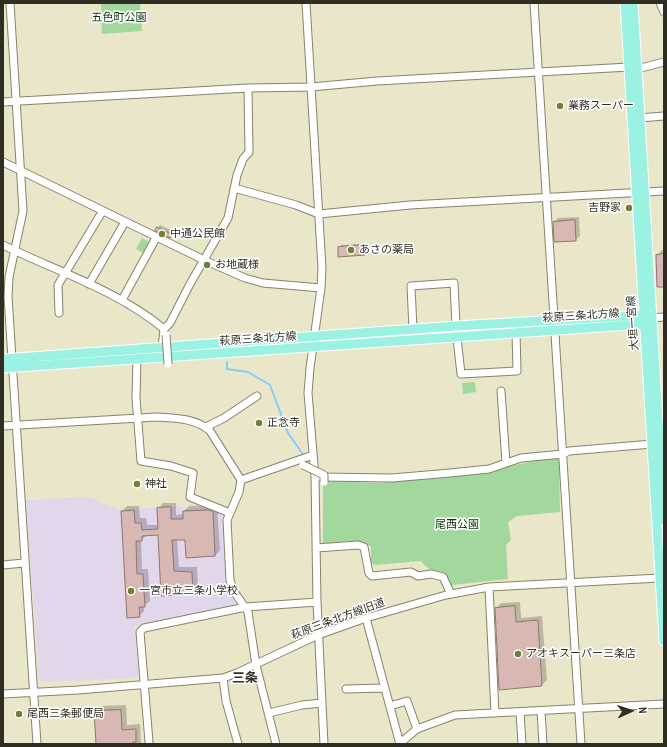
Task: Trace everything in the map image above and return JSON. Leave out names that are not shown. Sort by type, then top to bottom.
[{"type":"main road","name":"大垣一宮線","points":[[625,3],[639,118],[641,192]]},
{"type":"main road","name":"大垣一宮線","points":[[633,3],[633,68],[647,319],[664,520]]},
{"type":"main road","name":"萩原三条北方線","points":[[7,363],[162,348],[456,326],[555,325],[647,319]]},
{"type":"main road","name":"萩原三条北方線","points":[[7,363],[137,359],[457,338],[516,332],[555,325]]},
{"type":"main road","name":"大垣一宮線","points":[[658,444],[664,641]]},
{"type":"street","points":[[10,3],[23,211],[5,293],[7,363],[15,425],[37,744]]},
{"type":"street","points":[[306,3],[319,214],[321,288],[308,393],[316,477],[316,602],[324,744]]},
{"type":"street","points":[[534,3],[537,72],[555,325],[581,744]]},
{"type":"street","points":[[660,3],[664,12]]},
{"type":"street","points":[[3,102],[248,88],[311,87],[377,81],[633,68],[664,62]]},
{"type":"street","points":[[162,348],[165,332],[228,218],[234,188],[243,159],[249,152],[248,88]]},
{"type":"street","points":[[639,118],[664,116]]},
{"type":"street","points":[[3,162],[156,238],[245,278],[262,283],[321,288]]},
{"type":"street","points":[[234,188],[296,204],[319,214],[410,205],[664,191]]},
{"type":"street","points":[[59,313],[58,285],[102,212]]},
{"type":"street","points":[[89,284],[124,222]]},
{"type":"street","points":[[122,300],[156,238]]},
{"type":"street","points":[[3,245],[89,284],[122,300],[144,313],[165,332],[168,364]]},
{"type":"street","points":[[413,329],[411,286],[454,283],[456,326]]},
{"type":"street","points":[[647,319],[664,317]]},
{"type":"street","points":[[457,338],[461,374],[517,371],[516,332]]},
{"type":"street","points":[[137,359],[137,418],[141,461],[171,466],[193,472],[190,497],[230,513]]},
{"type":"street","points":[[501,391],[506,463]]},
{"type":"street","points":[[206,427],[224,418],[257,396]]},
{"type":"street","points":[[3,426],[137,418],[178,418],[206,427],[241,480],[239,492],[227,520],[230,580],[233,590],[248,612],[256,664],[276,744]]},
{"type":"street","points":[[316,477],[392,478],[490,469],[521,458],[563,454],[569,451],[658,444]]},
{"type":"street","points":[[241,480],[313,455]]},
{"type":"street","points":[[303,465],[324,475],[324,482]]},
{"type":"street","points":[[316,548],[358,545],[364,547],[369,573],[372,576],[411,572],[418,576],[431,574],[443,577],[451,594]]},
{"type":"street","points":[[3,565],[24,563]]},
{"type":"street","name":"萩原三条北方線旧道","points":[[3,694],[145,686],[223,678],[318,635],[366,618],[451,594],[489,587],[662,578]]},
{"type":"street","points":[[489,587],[495,713]]},
{"type":"street","points":[[148,742],[140,632],[144,628],[246,607],[316,602]]},
{"type":"street","points":[[366,618],[400,744],[417,729],[455,715],[664,704]]},
{"type":"street","points":[[223,678],[226,701],[238,744]]},
{"type":"street","points":[[346,689],[385,688]]},
{"type":"street","points":[[390,706],[407,701],[417,729]]},
{"type":"street","points":[[269,713],[302,705],[322,703]]},
{"type":"street","points":[[541,711],[543,744]]},
{"type":"street","points":[[520,712],[522,744]]},
{"type":"shaded area","name":"一宮市立三条小学校","points":[[87,497],[119,510],[182,506],[184,509],[222,507],[226,584],[236,605],[134,626],[139,675],[131,678],[44,682],[39,680],[26,500]]},
{"type":"green space","name":"五色町公園","points":[[101,3],[140,3],[142,31],[102,34]]},
{"type":"green space","points":[[142,238],[151,243],[144,253],[136,249]]},
{"type":"green space","points":[[475,382],[476,392],[463,394],[462,383]]},
{"type":"green space","name":"尾西公園","points":[[559,456],[560,512],[517,516],[508,522],[511,540],[506,545],[508,579],[451,585],[448,580],[428,568],[421,561],[375,565],[371,563],[371,547],[366,544],[348,541],[323,544],[323,481],[381,483],[500,468]]},
{"type":"building","points":[[575,220],[576,241],[554,242],[553,222]]},
{"type":"building","points":[[157,227],[171,234],[170,238],[155,231]]},
{"type":"building","points":[[364,245],[365,255],[338,257],[338,247]]},
{"type":"building","points":[[664,254],[664,287],[657,287],[656,255]]},
{"type":"building","points":[[171,507],[171,519],[183,519],[183,511],[213,511],[215,556],[186,558],[185,540],[172,540],[174,571],[192,572],[193,594],[161,596],[158,535],[142,536],[142,541],[136,541],[137,574],[143,574],[145,607],[139,607],[140,617],[127,618],[121,511],[134,510],[135,523],[141,523],[142,530],[158,529],[157,508]]},
{"type":"building","name":"アオキスーパー三条店","points":[[515,606],[516,622],[538,620],[542,686],[499,690],[495,608]]},
{"type":"building","points":[[121,710],[122,730],[136,729],[136,742],[133,742],[133,744],[96,744],[94,711]]},
{"type":"waterway","points":[[227,362],[227,369],[248,372],[270,385],[288,433],[302,453]]},
{"type":"place","name":"業務スーパー","points":[[560,106]]},
{"type":"place","name":"吉野家","points":[[629,208]]},
{"type":"place","name":"中通公民館","points":[[162,234]]},
{"type":"place","name":"あさの薬局","points":[[351,250]]},
{"type":"place","name":"お地蔵様","points":[[207,265]]},
{"type":"place","name":"正念寺","points":[[259,423]]},
{"type":"place","name":"神社","points":[[137,484]]},
{"type":"place","name":"一宮市立三条小学校","points":[[131,591]]},
{"type":"place","name":"アオキスーパー三条店","points":[[518,654]]},
{"type":"place","name":"尾西三条郵便局","points":[[19,714]]},
{"type":"district","name":"三条","points":[[245,678]]}]
